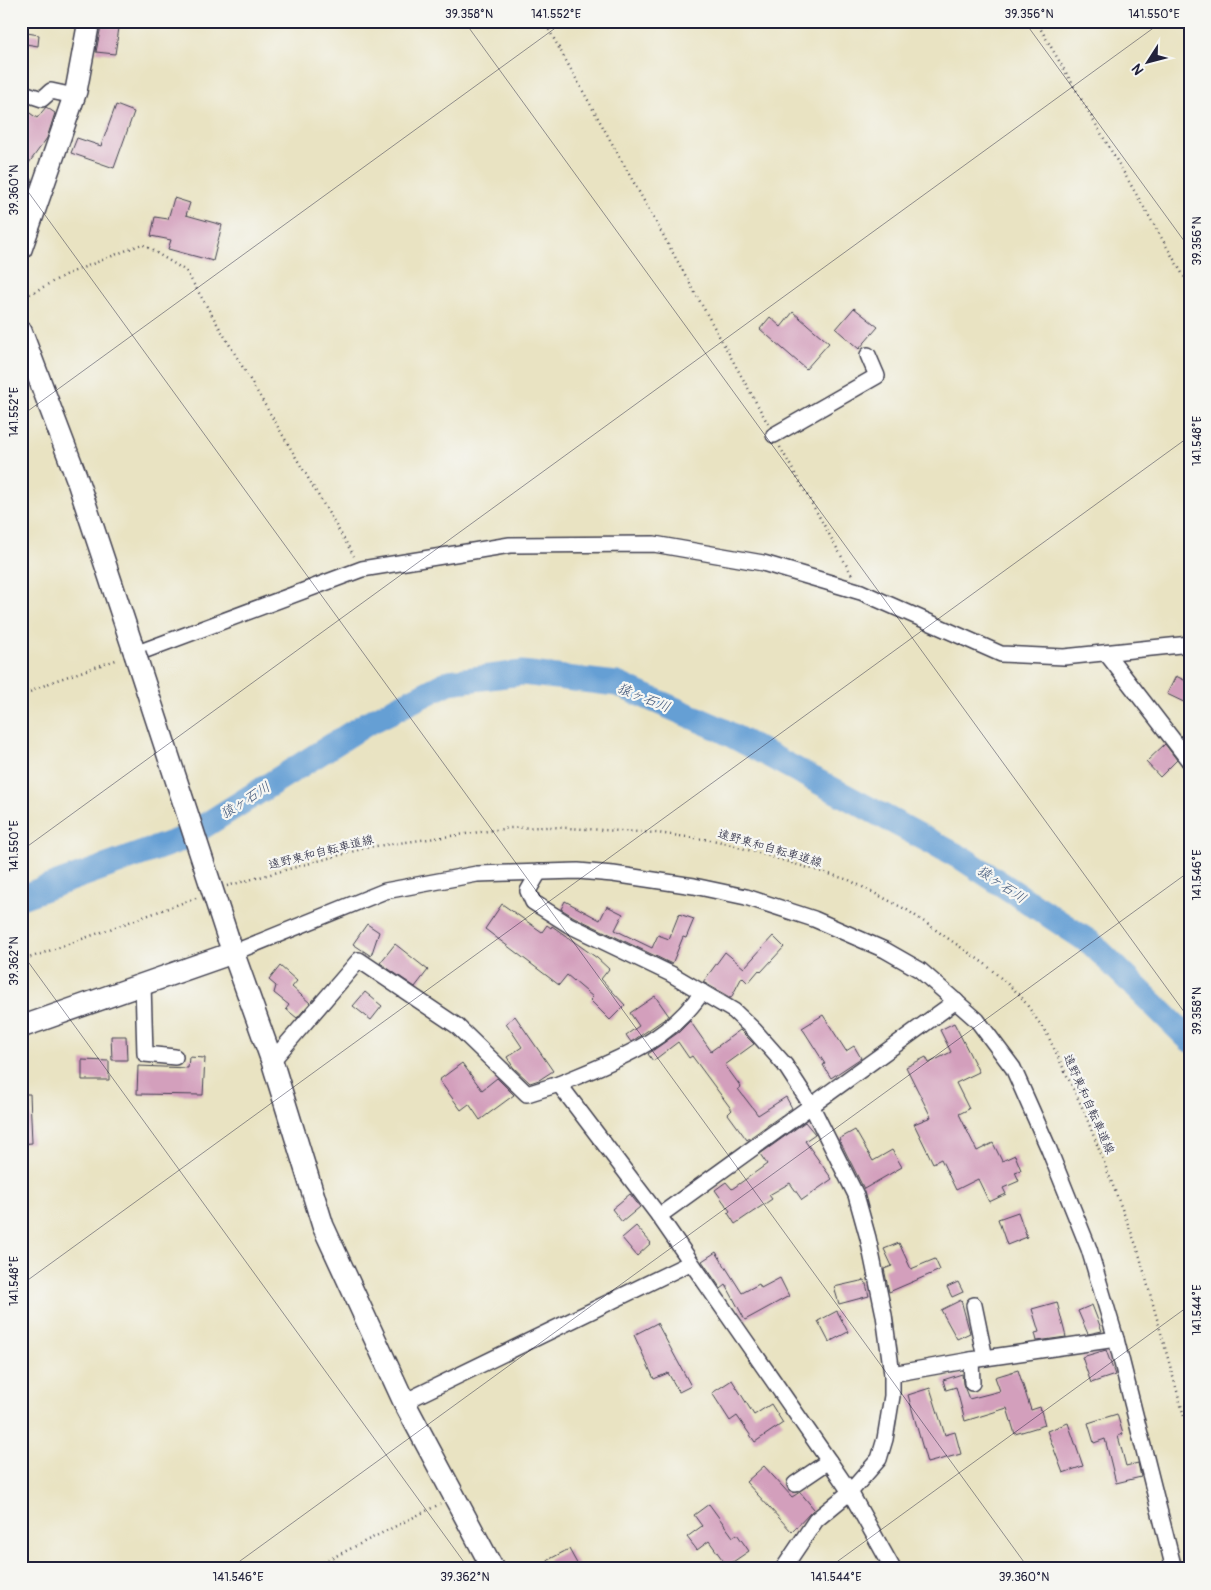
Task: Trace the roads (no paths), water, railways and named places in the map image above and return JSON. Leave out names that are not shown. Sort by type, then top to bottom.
[{"type":"street","points":[[21,250],[74,96],[89,21]]},
{"type":"street","points":[[24,93],[42,99],[51,91],[74,96]]},
{"type":"street","points":[[21,331],[76,476],[231,945],[272,1061],[323,1226],[404,1402],[493,1569]]},
{"type":"street","points":[[774,435],[877,376],[868,355]]},
{"type":"street","points":[[135,654],[362,569],[510,545],[654,544],[763,563],[861,592],[1001,654],[1064,657],[1190,644]]},
{"type":"street","points":[[1106,653],[1190,762]]},
{"type":"street","points":[[539,872],[528,891],[533,902],[569,925],[671,974],[734,1011],[754,1030],[785,1066],[811,1105],[856,1195],[868,1238],[884,1315],[892,1374],[891,1405],[885,1439],[879,1459],[850,1492],[816,1520],[783,1569]]},
{"type":"street","points":[[21,1027],[143,984],[231,945],[385,891],[477,874],[539,872],[612,874],[694,886],[746,897],[814,919],[885,950],[920,970],[977,1020],[1013,1068],[1048,1146],[1089,1250],[1116,1339],[1174,1569]]},
{"type":"street","points":[[272,1061],[359,960],[457,1026],[527,1094],[559,1084],[635,1052],[689,1012],[702,992]]},
{"type":"street","points":[[143,984],[145,1054],[175,1057]]},
{"type":"street","points":[[659,1216],[956,1001]]},
{"type":"street","points":[[559,1084],[659,1216],[829,1461],[850,1492],[893,1569]]},
{"type":"street","points":[[404,1402],[690,1263]]},
{"type":"street","points":[[972,1383],[978,1359],[974,1305]]},
{"type":"street","points":[[892,1374],[978,1359],[1116,1339]]},
{"type":"street","points":[[795,1484],[829,1461]]},
{"type":"waterway","name":"猿ヶ石川","points":[[21,897],[185,838],[366,724],[449,682],[522,673],[617,684],[718,728],[965,860],[1091,943],[1190,1040]]}]
